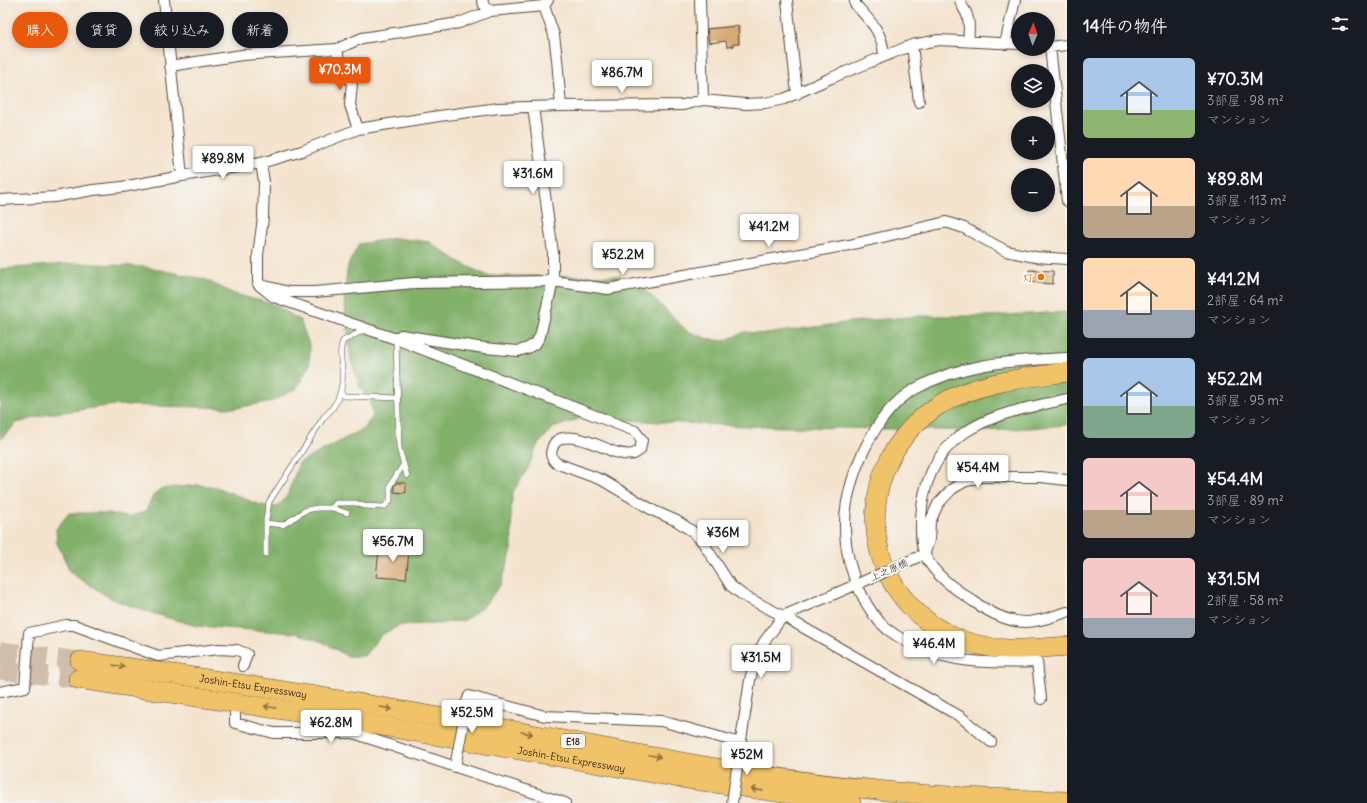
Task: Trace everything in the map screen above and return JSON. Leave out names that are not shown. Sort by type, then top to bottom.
[{"type":"highway","points":[[1067,372],[1008,381],[973,390],[946,402],[926,415],[902,439],[893,453],[879,485],[876,534],[882,564],[889,578],[910,605],[938,628],[970,643],[987,648],[1022,650],[1067,646]]},
{"type":"highway","points":[[1067,383],[1011,392],[991,397],[963,407],[942,418],[919,438],[902,462],[891,489],[888,519],[891,549],[895,562],[902,575],[920,599],[946,618],[973,632],[1004,638],[1033,638],[1067,634]]},
{"type":"highway","name":"Joshin-Etsu Expressway","points":[[851,803],[674,776],[328,717],[79,670],[207,678],[459,720],[692,763],[804,781],[884,791],[946,796],[1067,801]]},
{"type":"highway","points":[[1012,799],[1067,797]]},
{"type":"street","points":[[164,0],[182,176]]},
{"type":"street","points":[[482,0],[484,5],[490,11]]},
{"type":"street","points":[[700,0],[703,100]]},
{"type":"street","points":[[787,0],[797,94]]},
{"type":"street","points":[[855,0],[855,4],[875,26],[884,48],[884,56]]},
{"type":"street","points":[[960,0],[961,6],[966,12],[969,21],[968,42]]},
{"type":"street","points":[[1005,44],[1015,0]]},
{"type":"street","points":[[170,66],[242,55],[337,49],[362,38],[459,23],[490,11],[546,3],[554,35],[561,106]]},
{"type":"street","points":[[0,200],[54,197],[93,190],[122,187],[260,163],[302,151],[358,130],[499,108],[683,105],[703,100],[745,104],[765,103],[784,99],[797,94],[831,78],[912,45],[939,40],[1011,44]]},
{"type":"street","points":[[912,45],[919,102]]},
{"type":"street","points":[[1055,46],[1067,45]]},
{"type":"street","points":[[337,49],[340,66],[352,84],[350,105],[358,130]]},
{"type":"street","points":[[1050,56],[1067,201]]},
{"type":"street","points":[[396,340],[402,335],[484,348],[518,351],[528,348],[536,343],[540,336],[553,282],[553,253],[533,107]]},
{"type":"street","points":[[258,284],[258,255],[263,218],[264,182],[260,163]]},
{"type":"street","points":[[258,284],[289,292],[315,292],[414,283],[553,282],[608,289],[849,245],[946,222],[964,228],[1006,251],[1035,257],[1067,259]]},
{"type":"street","points":[[258,284],[274,297],[396,340],[635,431],[640,435],[642,440],[640,450],[634,454],[617,452],[578,438],[563,437],[556,441],[553,445],[552,457],[556,463],[602,480],[654,511],[677,521],[692,531],[702,541],[731,586],[744,596],[783,616],[961,717],[991,742]]},
{"type":"street","points":[[1041,699],[1037,662],[998,663],[955,659],[935,654],[916,646],[886,628],[865,602],[849,562],[845,543],[846,507],[849,490],[858,465],[874,431],[885,414],[898,400],[914,389],[953,372],[974,366],[999,362],[1067,358]]},
{"type":"street","points":[[1067,399],[997,416],[963,434],[952,443],[932,470],[926,483],[922,499],[921,516],[921,555],[939,575],[954,588],[977,604],[1002,617],[1024,622],[1032,622],[1067,612]]},
{"type":"street","points":[[921,555],[929,540],[930,522],[938,504],[952,489],[964,482],[980,476],[1041,477],[1067,480]]},
{"type":"street","name":"上之原橋","points":[[783,616],[921,555]]},
{"type":"street","points":[[732,803],[750,680],[755,660],[764,642],[783,616]]},
{"type":"street","points":[[0,692],[25,687],[29,633],[66,625],[74,625],[158,656],[219,649],[237,650],[247,654],[244,666]]},
{"type":"street","points":[[455,765],[468,696],[545,716],[661,721],[740,745]]},
{"type":"street","points":[[235,713],[235,724],[274,733],[353,733],[455,765],[565,803]]},
{"type":"lane","points":[[266,554],[266,523],[269,502],[324,417],[332,410],[341,392],[342,369],[340,356],[343,341],[366,329]]},
{"type":"lane","points":[[396,340],[398,448],[407,476]]},
{"type":"lane","points":[[341,392],[344,396],[398,398]]},
{"type":"lane","points":[[332,508],[336,503],[356,503],[364,506],[384,507],[390,501],[390,485],[404,464]]},
{"type":"lane","points":[[266,523],[283,525],[306,510],[317,508],[332,508],[347,513]]},
{"type":"green space","points":[[396,238],[429,242],[461,263],[488,276],[621,276],[643,288],[687,331],[709,339],[724,341],[745,332],[766,334],[851,322],[921,316],[988,316],[1067,312],[1067,425],[989,431],[743,426],[581,418],[553,428],[537,446],[527,470],[513,492],[511,507],[512,550],[501,584],[484,606],[465,620],[435,624],[400,625],[381,635],[364,656],[347,656],[323,642],[296,633],[196,626],[145,611],[112,599],[71,573],[57,543],[56,529],[69,513],[102,513],[128,517],[145,512],[153,496],[160,489],[198,485],[216,487],[260,505],[278,507],[287,496],[299,463],[363,429],[373,416],[370,400],[359,386],[351,360],[344,296],[348,265],[359,244]]},
{"type":"green space","points":[[80,263],[145,267],[204,279],[234,294],[273,304],[300,320],[310,347],[309,366],[296,389],[272,401],[236,408],[115,405],[48,414],[17,423],[0,440],[0,269]]},
{"type":"building","points":[[738,26],[739,44],[733,44],[733,46],[727,47],[726,41],[709,43],[707,29]]},
{"type":"building","name":"灯","points":[[1029,270],[1053,271],[1053,284],[1029,282]]},
{"type":"building","points":[[396,483],[406,483],[406,493],[394,492],[394,486]]},
{"type":"building","points":[[389,546],[401,547],[401,551],[409,552],[406,579],[376,577],[379,549],[389,550]]},
{"type":"tunnel","points":[[0,651],[80,661]]},
{"type":"tunnel","points":[[0,670],[78,679]]},
{"type":"place","name":"灯","points":[[1041,277]]}]
